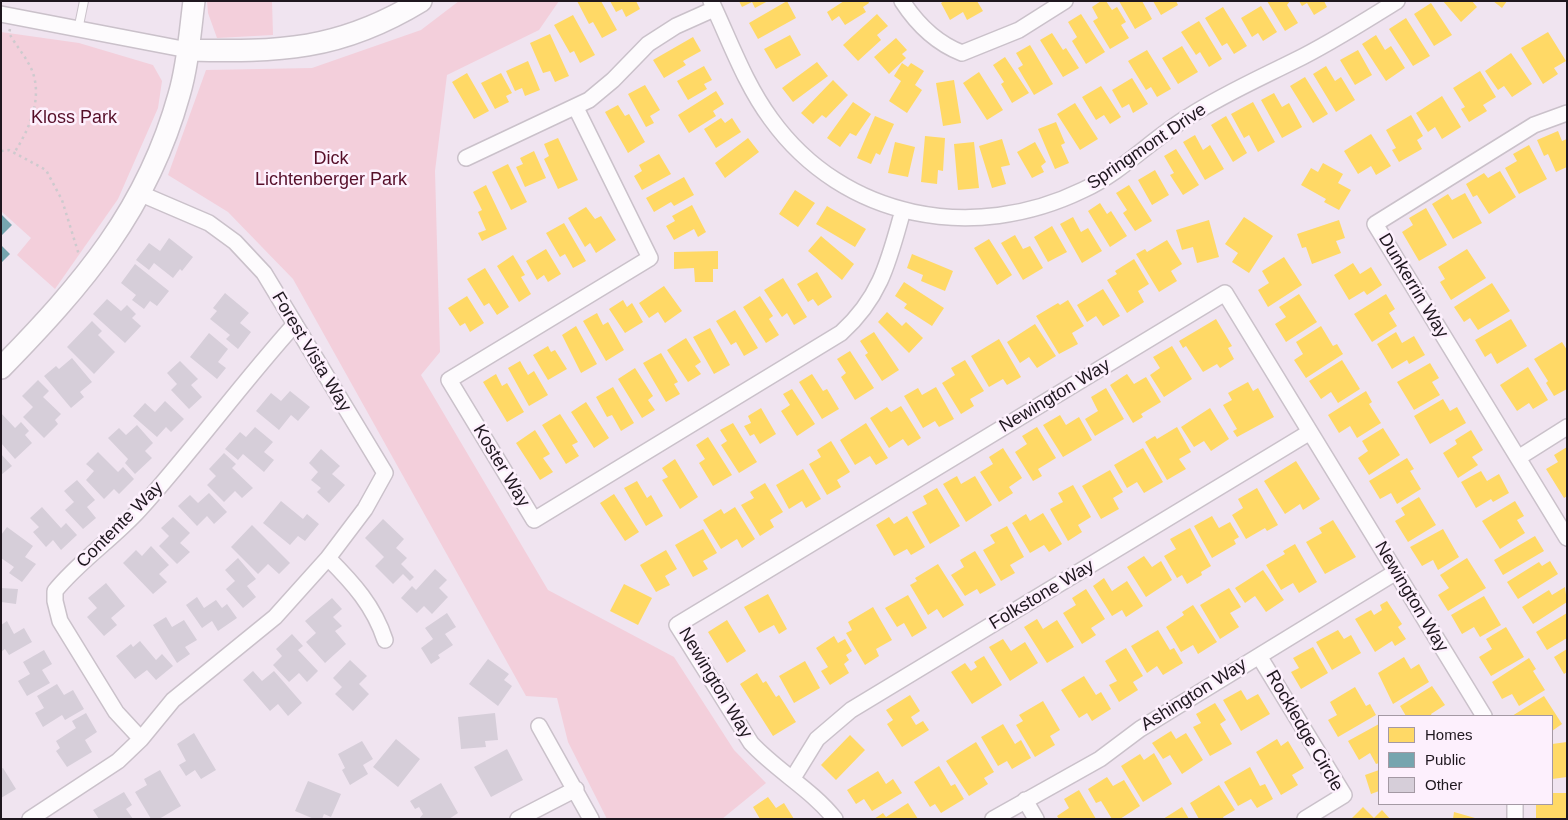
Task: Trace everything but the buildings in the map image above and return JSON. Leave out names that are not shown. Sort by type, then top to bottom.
[{"type":"street","points":[[4,360],[92,269],[114,238],[139,193],[170,126],[180,93],[194,1]]},
{"type":"street","points":[[8,16],[188,50],[256,52],[324,43],[387,20],[421,1]]},
{"type":"street","points":[[902,1],[931,35],[944,46],[962,53],[1019,30],[1065,1]]},
{"type":"street","name":"Springmont Drive","points":[[713,5],[752,91],[782,133],[806,158],[833,179],[863,195],[903,210],[936,217],[988,218],[1022,213],[1055,204],[1100,181],[1152,141],[1221,97],[1295,61],[1397,1]]},
{"type":"street","points":[[466,158],[576,108],[601,92],[648,44],[713,5]]},
{"type":"street","name":"Koster Way","points":[[576,108],[650,258],[449,380],[534,520],[841,333],[865,309],[882,280],[903,210]]},
{"type":"street","name":"Dunkerrin Way","points":[[1567,113],[1534,125],[1374,224],[1567,538]]},
{"type":"street","name":"Forest Vista Way","points":[[30,819],[104,771],[141,739],[173,700],[275,617],[328,558],[365,509],[385,474],[264,274],[235,242],[209,223],[139,193]]},
{"type":"street","name":"Newington Way","points":[[835,819],[792,778],[762,755],[741,730],[677,625],[1225,293],[1483,715]]},
{"type":"street","name":"Contente Way","points":[[141,739],[116,712],[60,621],[55,602],[55,592],[138,512],[180,464],[250,374],[295,324]]},
{"type":"street","points":[[1518,458],[1567,427]]},
{"type":"street","name":"Folkstone Way","points":[[792,778],[817,739],[852,710],[1310,432]]},
{"type":"street","points":[[328,558],[364,596],[373,610],[385,640]]},
{"type":"street","name":"Ashington Way","points":[[993,819],[1100,759],[1140,729],[1396,572]]},
{"type":"street","name":"Rockledge Circle","points":[[1259,656],[1344,795],[1306,819]]},
{"type":"street","points":[[539,726],[576,789],[591,819]]},
{"type":"street","points":[[518,819],[576,789]]},
{"type":"street","points":[[1025,800],[1036,819]]},
{"type":"street","points":[[1515,805],[1515,819]]},
{"type":"lane","points":[[78,30],[84,1]]},
{"type":"path","points":[[8,16],[9,33],[33,73],[36,102],[24,138],[14,153]]},
{"type":"path","points":[[1,151],[14,153],[46,170],[62,200],[76,251],[92,269]]},
{"type":"green space","points":[[207,1],[272,1],[273,35],[217,38],[208,13]]},
{"type":"green space","name":"Dick Lichtenberger Park","points":[[459,1],[559,1],[539,30],[447,75],[435,171],[440,352],[421,375],[548,590],[674,657],[734,750],[766,783],[722,819],[607,819],[568,742],[557,698],[526,696],[293,279],[228,212],[168,175],[206,70],[312,68],[421,30]]},
{"type":"green space","name":"Kloss Park","points":[[1,32],[79,43],[153,65],[162,81],[158,108],[118,199],[55,289],[17,255],[31,238],[1,211]]}]
